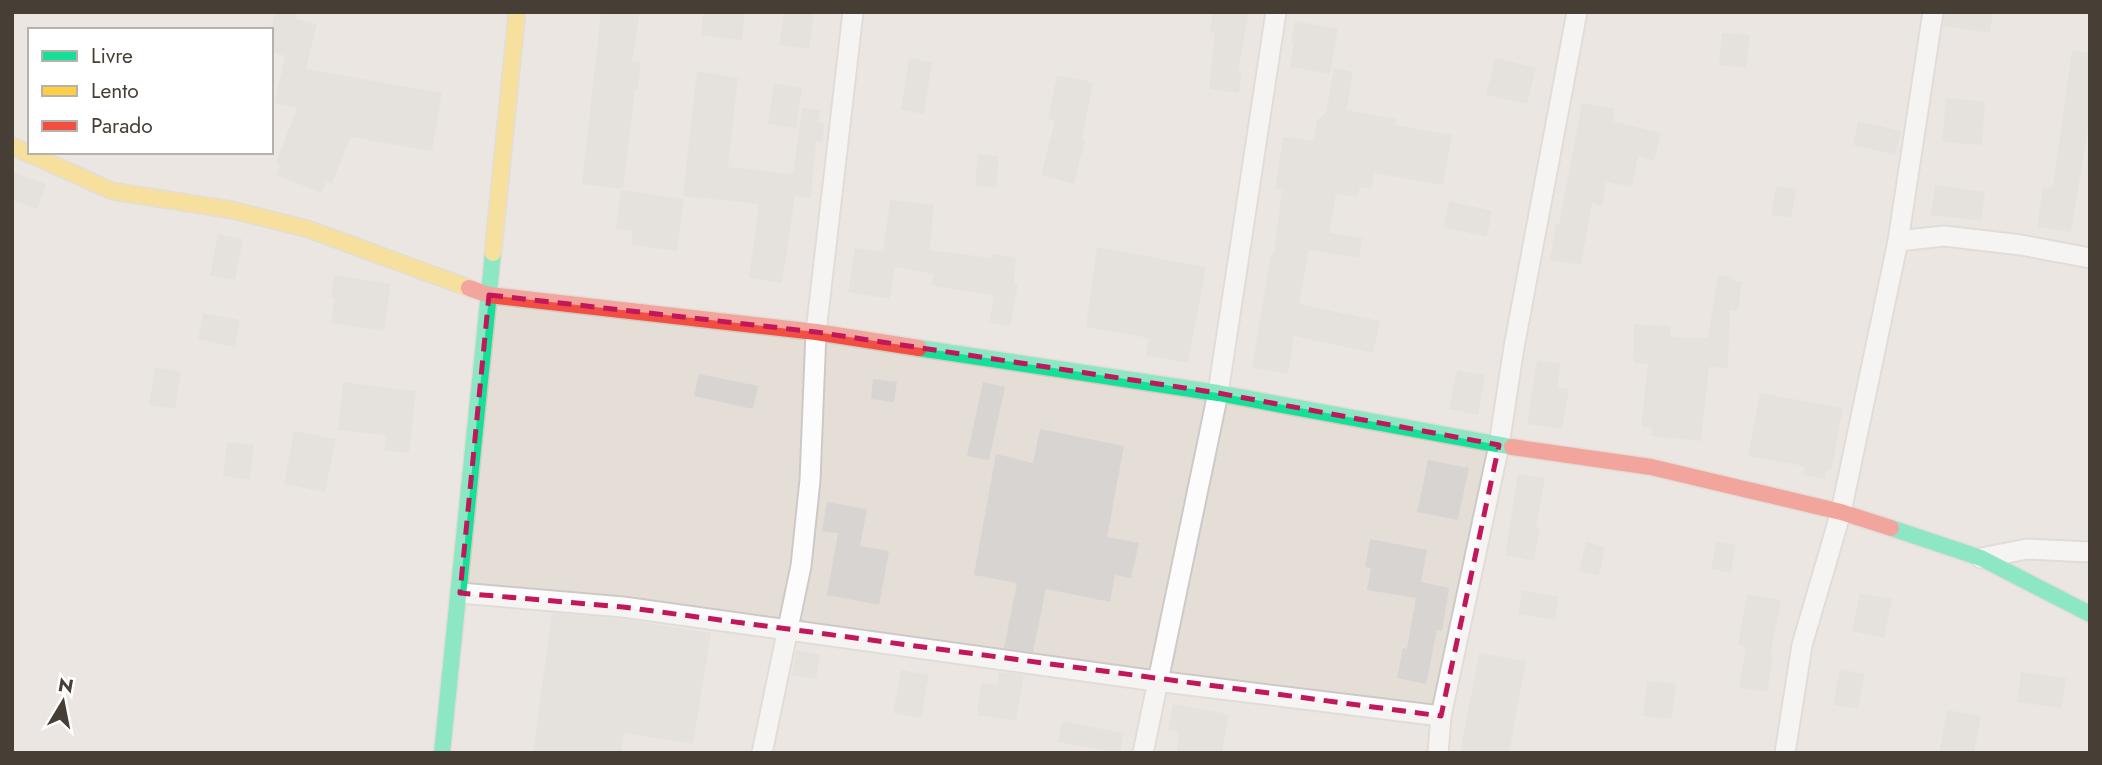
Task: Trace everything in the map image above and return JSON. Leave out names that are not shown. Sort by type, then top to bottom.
[{"type":"street","points":[[442,753],[517,12]]},
{"type":"street","points":[[762,753],[801,566],[810,480],[816,332],[853,12]]},
{"type":"street","points":[[1143,753],[1218,393],[1276,12]]},
{"type":"street","points":[[1438,753],[1441,716],[1499,445],[1514,347],[1577,12]]},
{"type":"street","points":[[1785,753],[1802,645],[1841,512],[1898,241],[1933,12]]},
{"type":"street","points":[[12,146],[28,153]]},
{"type":"street","points":[[30,154],[112,191],[232,210],[307,229],[489,295],[816,332],[1218,393],[1499,445],[1651,467],[1841,512],[1981,558],[2090,614]]},
{"type":"street","points":[[1898,241],[1944,236],[2021,245],[2090,258]]},
{"type":"street","points":[[1981,558],[2027,549],[2090,552]]},
{"type":"street","points":[[460,593],[623,607],[1156,681],[1441,716]]},
{"type":"highlighted area","points":[[489,295],[816,332],[1218,393],[1499,445],[1441,716],[623,607],[460,593]]},
{"type":"shaded area","points":[[12,12],[2090,12],[2090,753],[12,753]]},
{"type":"building","points":[[275,12],[297,12],[296,19],[317,24],[306,69],[442,93],[432,151],[350,137],[332,184],[326,181],[322,193],[276,175],[280,165],[276,163],[297,108],[274,103],[285,56],[273,53],[271,28]]},
{"type":"building","points":[[601,12],[640,12],[632,61],[641,62],[623,189],[582,184]]},
{"type":"building","points":[[703,12],[745,12],[742,40],[701,35]]},
{"type":"building","points":[[784,12],[814,12],[809,49],[779,45]]},
{"type":"building","points":[[1213,12],[1249,12],[1238,72],[1242,73],[1239,93],[1209,89],[1215,33],[1209,32]]},
{"type":"building","points":[[1945,12],[1993,12],[1990,33],[1943,26]]},
{"type":"building","points":[[1295,21],[1338,29],[1330,74],[1290,67]]},
{"type":"building","points":[[1722,33],[1750,35],[1746,68],[1719,65]]},
{"type":"building","points":[[2072,50],[2090,53],[2090,117],[2071,232],[2037,227],[2043,187],[2052,188]]},
{"type":"building","points":[[909,58],[932,62],[924,114],[901,110]]},
{"type":"building","points":[[1495,58],[1536,68],[1527,104],[1486,95]]},
{"type":"building","points":[[1334,68],[1353,72],[1347,110],[1396,119],[1395,125],[1452,135],[1443,185],[1374,173],[1371,189],[1360,187],[1358,197],[1336,194],[1329,233],[1362,238],[1359,258],[1309,250],[1299,304],[1380,321],[1373,353],[1294,336],[1288,374],[1252,368],[1271,254],[1274,254],[1282,190],[1275,189],[1283,137],[1314,141],[1317,120],[1326,113]]},
{"type":"building","points":[[697,71],[738,78],[728,167],[793,174],[802,108],[820,110],[818,122],[825,123],[822,142],[816,141],[811,198],[795,196],[782,283],[749,278],[759,204],[683,196]]},
{"type":"building","points":[[1057,75],[1093,82],[1082,139],[1085,140],[1074,184],[1041,175],[1055,121],[1048,119]]},
{"type":"building","points":[[774,83],[802,88],[796,128],[768,124]]},
{"type":"building","points":[[1946,98],[1985,101],[1982,145],[1942,142]]},
{"type":"building","points":[[1582,103],[1615,109],[1613,121],[1661,133],[1654,161],[1638,156],[1632,187],[1606,182],[1602,207],[1592,203],[1581,265],[1550,260]]},
{"type":"building","points":[[1858,121],[1901,131],[1895,155],[1853,145]]},
{"type":"building","points":[[978,154],[999,156],[996,188],[975,186]]},
{"type":"building","points":[[12,172],[46,184],[37,209],[12,200]]},
{"type":"building","points":[[1935,185],[1985,192],[1981,221],[1931,215]]},
{"type":"building","points":[[1776,186],[1796,189],[1791,218],[1771,215]]},
{"type":"building","points":[[621,190],[684,199],[677,251],[631,245],[633,231],[616,229]]},
{"type":"building","points":[[890,200],[934,205],[930,250],[991,258],[991,254],[1016,257],[1014,285],[1018,285],[1010,327],[989,322],[994,295],[931,286],[933,274],[895,267],[890,299],[848,292],[855,248],[883,252]]},
{"type":"building","points":[[1449,201],[1492,211],[1487,237],[1444,227]]},
{"type":"building","points":[[218,234],[243,239],[235,280],[210,276]]},
{"type":"building","points":[[1097,247],[1206,267],[1188,363],[1146,355],[1149,338],[1086,327]]},
{"type":"building","points":[[335,275],[391,284],[384,331],[331,323],[335,298],[331,297]]},
{"type":"building","points":[[1718,275],[1742,282],[1738,311],[1730,310],[1728,368],[1709,367],[1701,441],[1651,436],[1652,428],[1641,427],[1648,364],[1633,363],[1634,324],[1670,326],[1670,337],[1708,338]]},
{"type":"building","points":[[203,313],[240,320],[235,347],[198,339]]},
{"type":"building","points":[[1537,360],[1561,364],[1557,387],[1569,389],[1562,429],[1527,424]]},
{"type":"building","points":[[155,367],[181,372],[175,409],[149,405]]},
{"type":"building","points":[[1457,370],[1485,375],[1478,415],[1449,409]]},
{"type":"building","points":[[699,374],[758,386],[753,409],[694,396]]},
{"type":"building","points":[[873,379],[897,382],[894,402],[871,399]]},
{"type":"building","points":[[343,382],[416,391],[409,453],[384,451],[386,435],[338,430]]},
{"type":"building","points":[[983,382],[1005,387],[989,460],[967,456]]},
{"type":"building","points":[[1760,393],[1843,408],[1831,471],[1826,470],[1825,479],[1803,475],[1804,466],[1748,456]]},
{"type":"building","points":[[1040,429],[1124,446],[1107,537],[1139,543],[1131,578],[1115,575],[1110,602],[1046,589],[1033,652],[1004,648],[1017,583],[974,575],[996,454],[1033,463]]},
{"type":"building","points":[[294,431],[336,439],[325,492],[284,484]]},
{"type":"building","points":[[227,442],[254,445],[250,480],[223,476]]},
{"type":"building","points":[[1428,460],[1469,468],[1458,520],[1417,512]]},
{"type":"building","points":[[1518,474],[1545,478],[1536,527],[1540,528],[1534,561],[1505,555]]},
{"type":"building","points":[[827,502],[867,509],[860,546],[889,551],[879,605],[827,595],[838,533],[822,531]]},
{"type":"building","points":[[1370,539],[1427,550],[1421,582],[1449,588],[1442,631],[1437,630],[1426,684],[1397,678],[1403,648],[1407,649],[1416,598],[1367,590],[1371,568],[1365,567]]},
{"type":"building","points":[[1716,541],[1736,545],[1731,573],[1711,569]]},
{"type":"building","points":[[1586,542],[1605,547],[1599,576],[1579,571]]},
{"type":"building","points":[[1522,590],[1559,597],[1555,620],[1518,614]]},
{"type":"building","points":[[1860,593],[1892,599],[1884,638],[1852,631]]},
{"type":"building","points":[[1747,594],[1781,600],[1770,657],[1773,658],[1767,692],[1739,688],[1746,647],[1738,645]]},
{"type":"building","points":[[552,613],[622,619],[711,633],[693,744],[624,733],[621,753],[533,753]]},
{"type":"building","points":[[796,650],[820,655],[816,679],[792,675]]},
{"type":"building","points":[[1479,653],[1526,661],[1509,753],[1460,753]]},
{"type":"building","points":[[1840,669],[1865,674],[1858,709],[1833,705]]},
{"type":"building","points":[[901,670],[929,675],[921,718],[893,713]]},
{"type":"building","points":[[999,672],[1024,675],[1016,721],[977,715],[981,683],[997,685]]},
{"type":"building","points":[[2021,672],[2066,678],[2062,708],[2017,702]]},
{"type":"building","points":[[1647,681],[1676,684],[1672,719],[1643,716]]},
{"type":"building","points":[[1173,704],[1229,714],[1222,753],[1177,753],[1179,732],[1168,730]]},
{"type":"building","points":[[1947,710],[1981,716],[1974,753],[1939,753]]},
{"type":"building","points":[[1062,721],[1124,733],[1120,753],[1058,742]]},
{"type":"traffic: fast","points":[[442,753],[493,253]]},
{"type":"traffic: fast","points":[[919,348],[1218,393],[1512,447]]},
{"type":"traffic: fast","points":[[1891,528],[1981,558],[2090,614]]},
{"type":"traffic: slow","points":[[493,253],[517,12]]},
{"type":"traffic: slow","points":[[12,146],[28,153]]},
{"type":"traffic: slow","points":[[30,154],[112,191],[232,210],[308,229],[469,288]]},
{"type":"traffic: jam","points":[[469,288],[489,295],[816,332],[919,348]]},
{"type":"traffic: jam","points":[[1512,447],[1651,467],[1841,512],[1891,528]]}]
